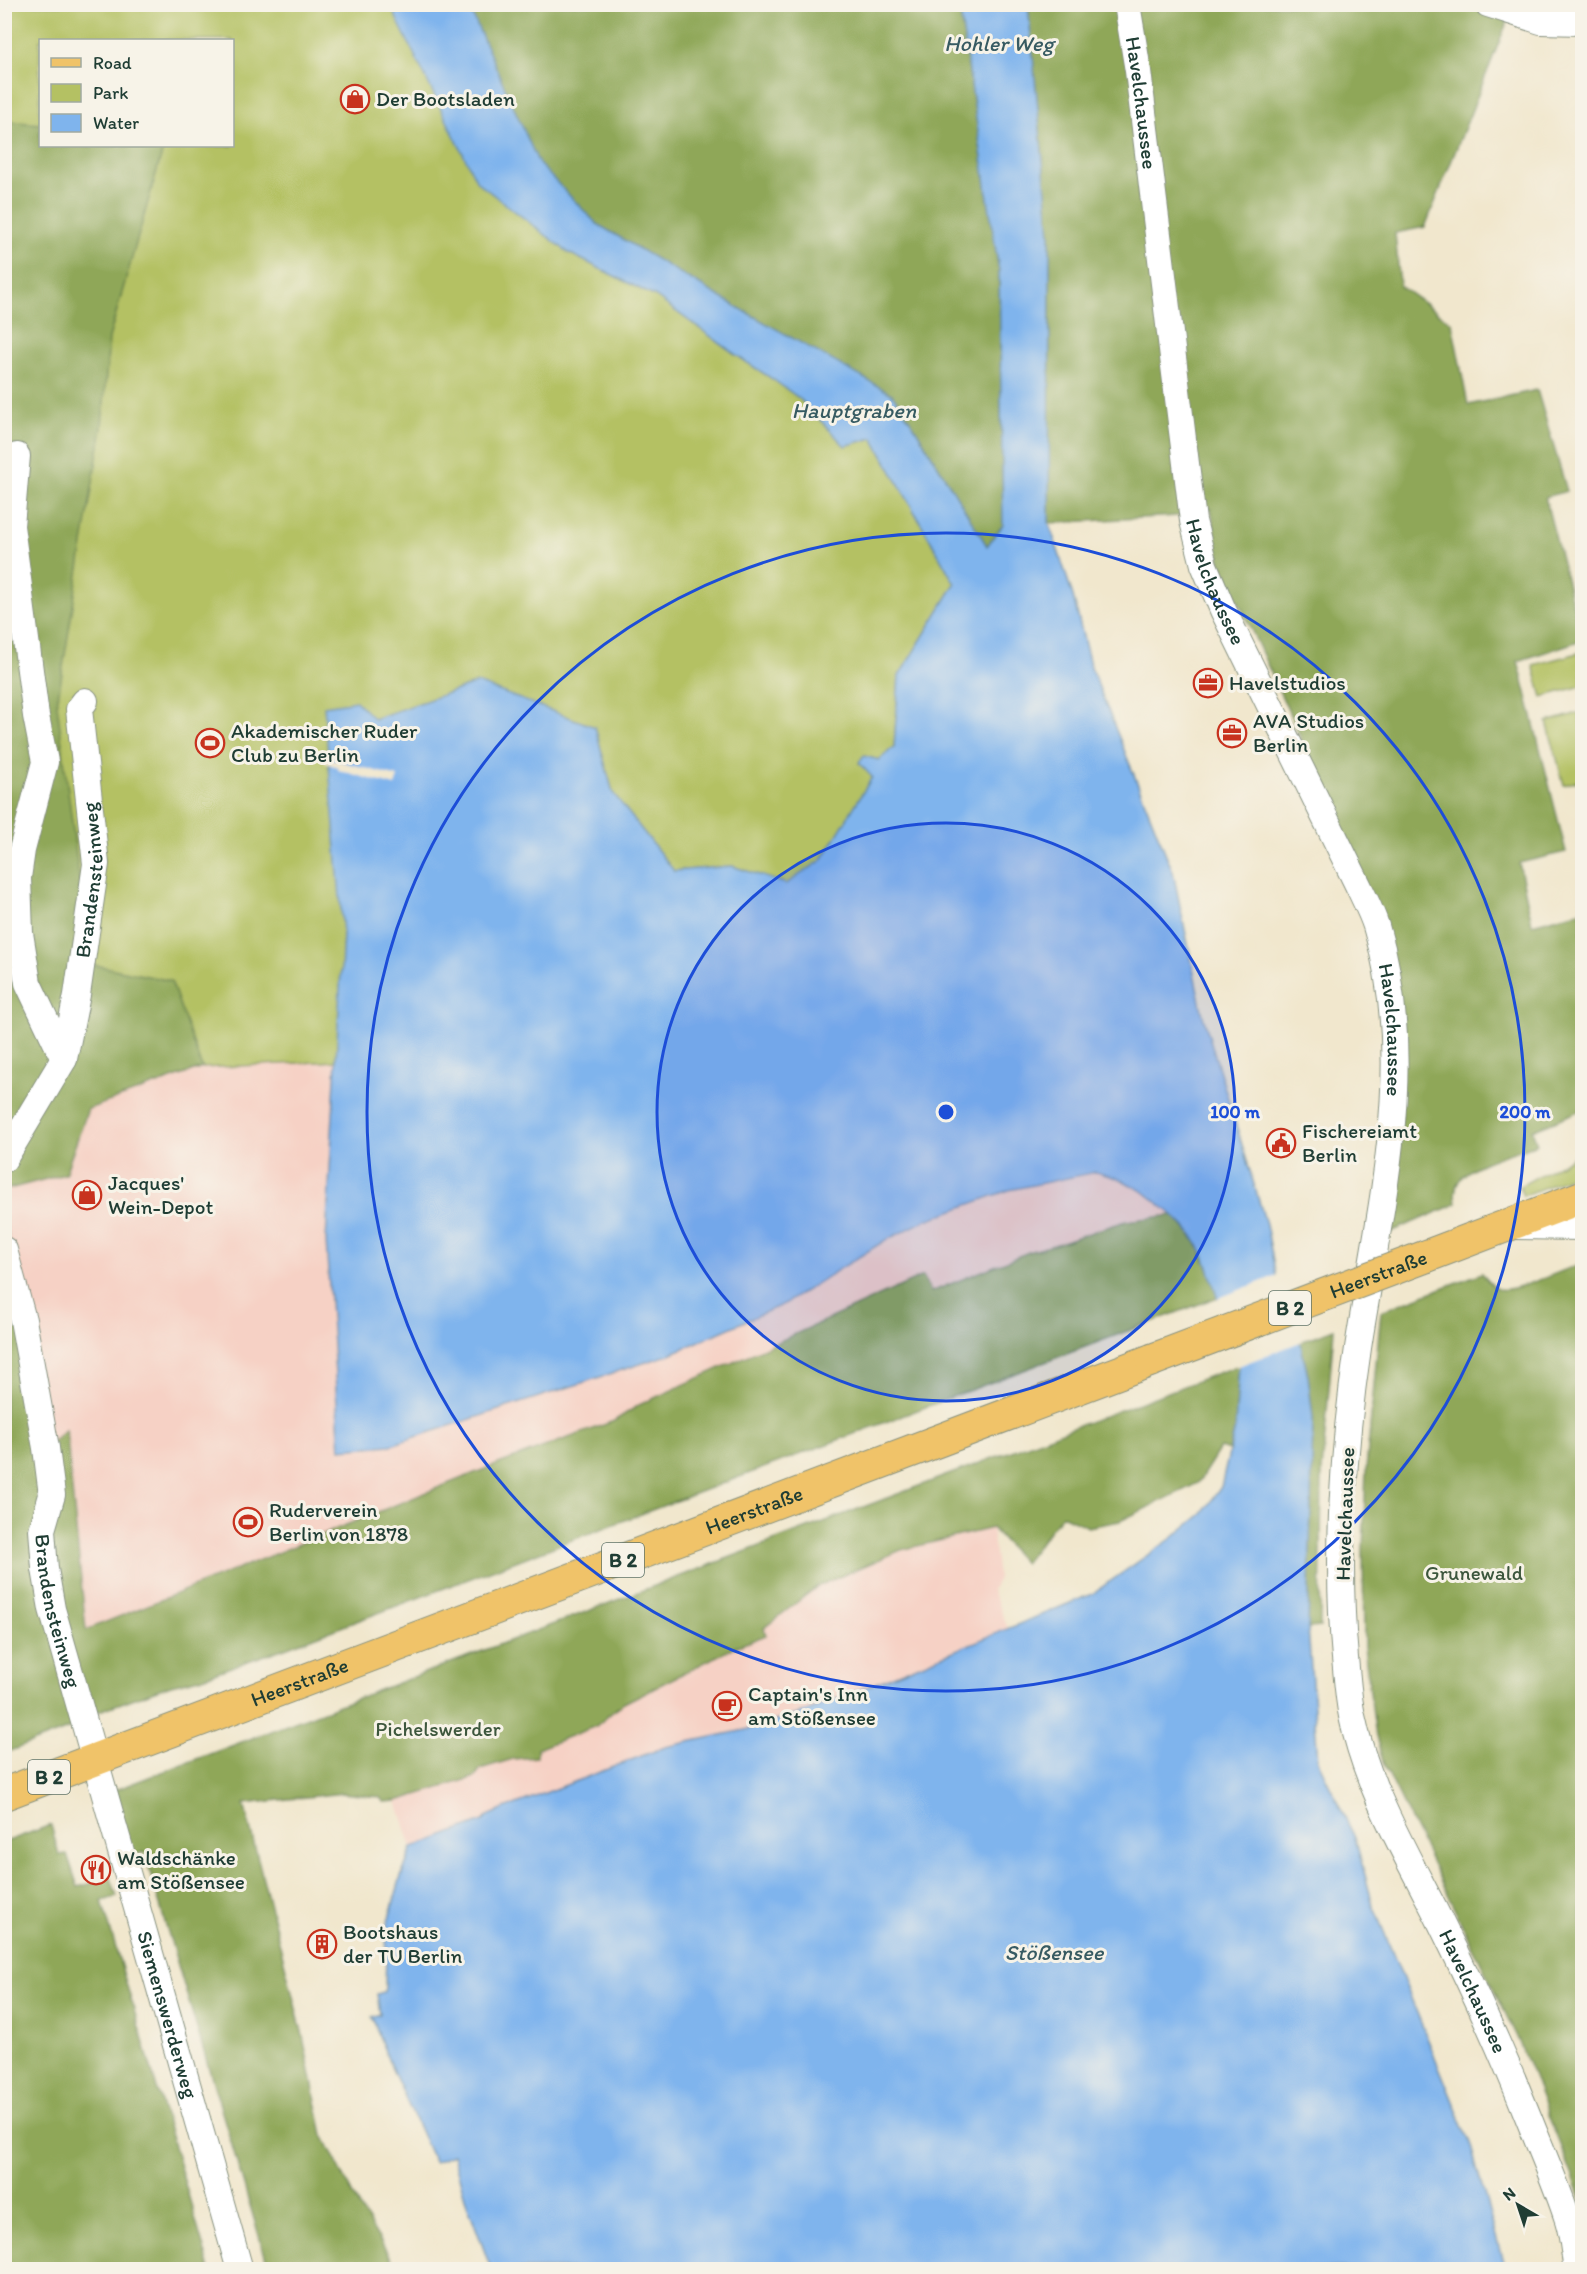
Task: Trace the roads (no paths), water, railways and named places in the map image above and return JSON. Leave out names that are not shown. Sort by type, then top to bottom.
[{"type":"main road","name":"Heerstraße","points":[[4,1794],[1506,1226],[1582,1204]]},
{"type":"street","name":"Havelchaussee","points":[[1127,4],[1138,71],[1193,521],[1204,565],[1223,610],[1363,896],[1375,924],[1387,970],[1394,1056],[1393,1115],[1382,1204],[1357,1352],[1343,1517],[1342,1601],[1352,1714],[1364,1758],[1381,1803],[1499,2044],[1569,2222],[1577,2270]]},
{"type":"street","points":[[1488,4],[1541,21],[1582,22]]},
{"type":"street","points":[[17,456],[11,526],[36,716],[45,762],[22,850],[18,878],[20,933],[28,983],[64,1059]]},
{"type":"street","name":"Brandensteinweg","points":[[4,1159],[64,1059],[77,994],[96,864],[80,709],[85,701]]},
{"type":"street","name":"Brandensteinweg","points":[[4,1250],[23,1320],[46,1448],[52,1495],[42,1530],[45,1569],[52,1609],[94,1760]]},
{"type":"street","name":"Siemenswerderweg","points":[[94,1760],[240,2270]]},
{"type":"water","name":"Stößensee","points":[[390,5],[468,5],[539,164],[597,224],[737,307],[892,394],[987,546],[1003,525],[999,271],[959,5],[1028,5],[1050,235],[1049,523],[1073,596],[1090,665],[1173,872],[1203,1016],[1266,1224],[1276,1276],[1300,1342],[1308,1376],[1313,1418],[1308,1628],[1318,1761],[1355,1838],[1373,1905],[1470,2143],[1505,2269],[491,2269],[465,2198],[453,2155],[434,2162],[389,2062],[372,2017],[380,2014],[377,1994],[384,1992],[385,1988],[387,1925],[412,1848],[483,1821],[488,1816],[514,1805],[665,1747],[745,1730],[799,1714],[1092,1594],[1202,1514],[1221,1487],[1235,1428],[1239,1365],[1204,1255],[1191,1233],[1144,1192],[1120,1179],[1096,1172],[1009,1190],[926,1220],[884,1241],[786,1303],[668,1355],[391,1445],[340,1449],[326,1241],[343,934],[324,706],[356,701],[374,719],[477,683],[595,727],[613,793],[674,871],[732,866],[786,884],[822,860],[872,777],[859,763],[864,756],[879,760],[894,747],[899,676],[955,584],[873,438],[845,446],[800,399],[771,378],[656,297],[569,253],[477,182]]},
{"type":"place","name":"Der Bootsladen","points":[[355,99]]},
{"type":"place","name":"Havelstudios","points":[[1208,683]]},
{"type":"place","name":"AVA Studios Berlin","points":[[1232,733]]},
{"type":"place","name":"Akademischer Ruder Club zu Berlin","points":[[210,743]]},
{"type":"place","name":"Fischereiamt Berlin","points":[[1281,1143]]},
{"type":"place","name":"Jacques' Wein-Depot","points":[[87,1195]]},
{"type":"place","name":"Ruderverein Berlin von 1878","points":[[248,1522]]},
{"type":"place","name":"Captain's Inn am Stößensee","points":[[727,1706]]},
{"type":"place","name":"Waldschänke am Stößensee","points":[[96,1870]]},
{"type":"place","name":"Bootshaus der TU Berlin","points":[[322,1944]]},
{"type":"water label","name":"Hohler Weg","points":[[999,43]]},
{"type":"water label","name":"Hauptgraben","points":[[854,410]]},
{"type":"park label","name":"Grunewald","points":[[1474,1573]]},
{"type":"park label","name":"Pichelswerder","points":[[438,1729]]}]
